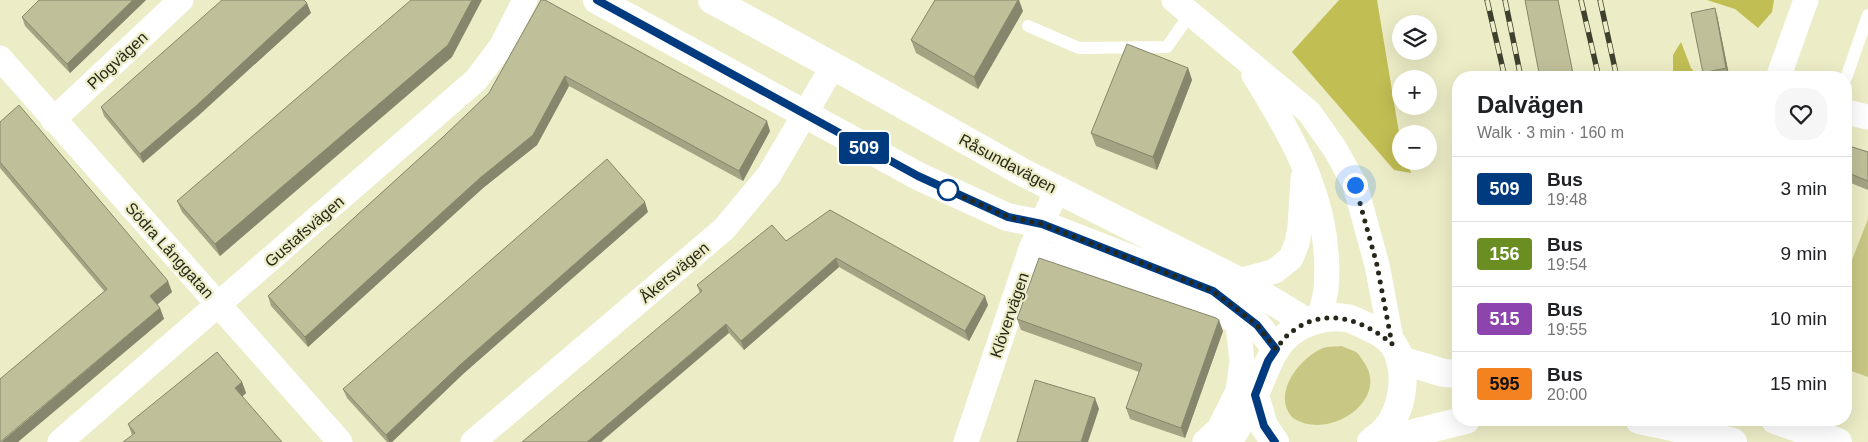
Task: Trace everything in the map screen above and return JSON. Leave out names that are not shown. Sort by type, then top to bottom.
[{"type":"street","name":"Plogvägen","points":[[53,120],[181,0]]},
{"type":"street","name":"Gustafsvägen","points":[[60,442],[476,80],[501,47],[524,0]]},
{"type":"street","points":[[597,0],[927,180],[1008,217],[1042,224],[1213,291],[1257,325],[1276,349]]},
{"type":"street","name":"Råsundavägen","points":[[712,0],[1024,173],[1239,281],[1313,321]]},
{"type":"street","points":[[1781,71],[1806,0]]},
{"type":"street","points":[[1182,7],[1308,112],[1334,149],[1355,185],[1404,356],[1402,385],[1396,414],[1385,430],[1370,442]]},
{"type":"street","points":[[1242,56],[1282,121],[1304,163],[1320,213],[1327,258],[1326,291],[1313,321]]},
{"type":"street","name":"Södra Långgatan","points":[[0,58],[340,442]]},
{"type":"street","name":"Åkersvägen","points":[[473,442],[724,229],[769,176],[833,66]]},
{"type":"street","points":[[1852,113],[1868,117]]},
{"type":"street","points":[[1239,281],[1275,271],[1291,258],[1298,243],[1304,163]]},
{"type":"street","name":"Klövervägen","points":[[966,442],[1031,249],[1057,189]]},
{"type":"street","points":[[1031,249],[1227,316],[1238,324],[1242,362],[1238,391],[1218,429],[1205,442]]},
{"type":"street","points":[[1228,442],[1255,395],[1268,361],[1276,349],[1288,334],[1313,321],[1347,318],[1379,332],[1404,356],[1444,372],[1452,373]]},
{"type":"street","points":[[1255,395],[1264,426],[1275,442]]},
{"type":"street","points":[[1377,442],[1452,423]]},
{"type":"street","points":[[1667,426],[1733,442]]},
{"type":"street","points":[[1792,426],[1838,442]]},
{"type":"lane","points":[[1028,26],[1079,48],[1167,47],[1182,7]]},
{"type":"lane","points":[[1848,71],[1868,15]]},
{"type":"shaded area","points":[[1339,0],[1377,0],[1392,91],[1392,115],[1396,115],[1398,125],[1392,125],[1392,168],[1292,52]]},
{"type":"shaded area","points":[[1707,0],[1774,0],[1772,12],[1758,28],[1735,9]]},
{"type":"shaded area","points":[[1681,42],[1693,71],[1673,71],[1673,55]]},
{"type":"shaded area","points":[[1394,170],[1410,170],[1411,173]]},
{"type":"shaded area","points":[[1868,219],[1868,377],[1852,371],[1852,260]]},
{"type":"shaded area","points":[[1342,346],[1358,354],[1370,375],[1369,389],[1363,402],[1352,413],[1339,421],[1323,425],[1308,424],[1293,418],[1287,409],[1285,399],[1286,388],[1297,368],[1314,353],[1323,348]]},
{"type":"building","points":[[39,0],[133,0],[67,64],[22,17]]},
{"type":"building","points":[[222,0],[304,0],[307,3],[196,106],[140,154],[101,107]]},
{"type":"building","points":[[411,0],[472,0],[448,45],[215,244],[177,201]]},
{"type":"building","points":[[541,0],[545,0],[767,121],[739,171],[565,76],[533,135],[480,178],[305,337],[268,296],[489,93]]},
{"type":"building","points":[[935,0],[1018,0],[974,77],[911,40]]},
{"type":"building","points":[[1525,0],[1558,0],[1573,71],[1539,71]]},
{"type":"building","points":[[1715,8],[1726,68],[1703,71],[1691,13]]},
{"type":"building","points":[[1127,44],[1188,68],[1153,157],[1091,133]]},
{"type":"building","points":[[19,105],[168,281],[150,296],[160,308],[0,442],[0,379],[107,289],[0,162],[0,122]]},
{"type":"building","points":[[1852,147],[1868,152],[1868,181],[1852,174]]},
{"type":"building","points":[[607,159],[645,202],[460,365],[386,435],[343,389]]},
{"type":"building","points":[[830,210],[985,296],[965,331],[836,258],[741,341],[726,324],[587,442],[522,442],[702,291],[697,285],[772,225],[786,241]]},
{"type":"building","points":[[1039,258],[1219,320],[1181,428],[1126,408],[1142,364],[1017,319]]},
{"type":"building","points":[[217,352],[242,382],[235,388],[282,442],[123,442],[135,433],[128,424]]},
{"type":"building","points":[[1035,380],[1095,398],[1081,442],[1017,442]]},
{"type":"railway","points":[[1487,0],[1503,71]]},
{"type":"railway","points":[[1505,0],[1520,71]]},
{"type":"railway","points":[[1581,0],[1597,71]]},
{"type":"railway","points":[[1600,0],[1615,71]]},
{"type":"bus line","name":"509","points":[[597,0],[838,134],[918,176],[1008,217],[1042,224],[1213,291],[1257,325],[1276,349],[1262,374],[1255,395],[1264,426],[1275,442]]},
{"type":"route","points":[[948,190],[1008,217],[1042,224],[1213,291],[1257,325],[1276,349],[1288,334],[1307,322],[1330,318],[1347,318],[1379,332],[1392,344],[1377,265],[1355,185]]}]
